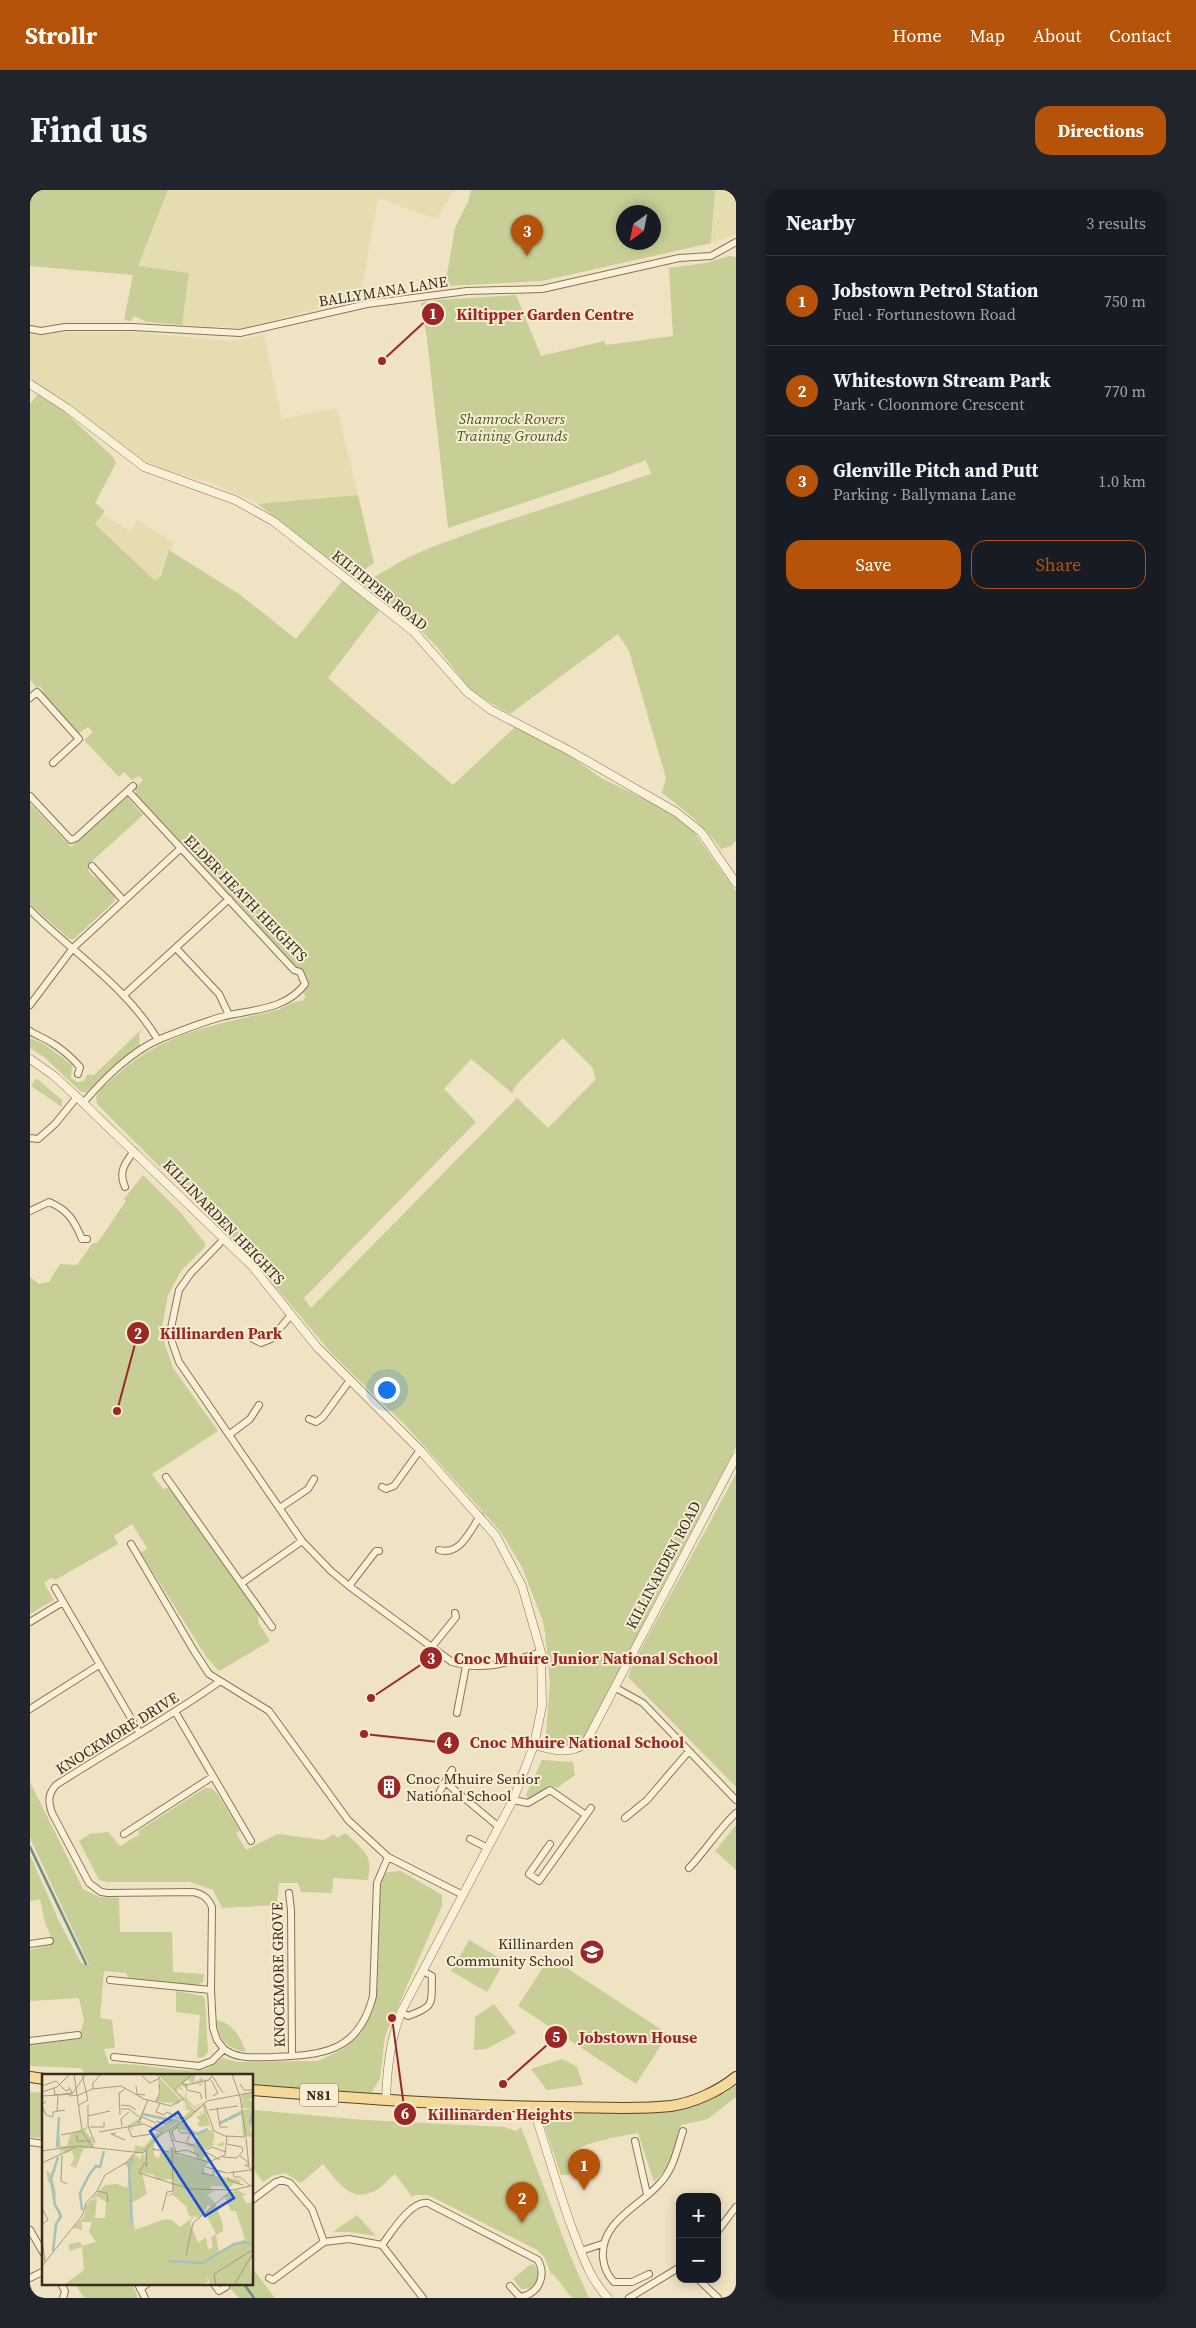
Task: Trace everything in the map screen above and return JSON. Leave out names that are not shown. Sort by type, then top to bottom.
[{"type":"main road","name":"N81","points":[[254,2090],[461,2105],[533,2107],[671,2106],[695,2100],[728,2084],[736,2077]]},
{"type":"street","name":"BALLYMANA LANE","points":[[30,329],[41,331],[65,327],[133,327],[240,333],[368,304],[467,291],[542,289],[679,258],[711,256],[736,242]]},
{"type":"street","name":"KILTIPPER ROAD","points":[[30,384],[67,408],[144,467],[236,500],[273,521],[414,632],[467,692],[491,710],[568,750],[676,812],[701,832],[736,883]]},
{"type":"street","points":[[30,698],[37,692],[79,739],[53,763]]},
{"type":"street","name":"ELDER HEATH HEIGHTS","points":[[30,796],[71,840],[76,838],[131,788],[181,848],[294,970],[300,972],[304,984],[299,992],[283,1003],[229,1015]]},
{"type":"street","points":[[30,1005],[73,948],[181,848]]},
{"type":"street","points":[[92,866],[124,901]]},
{"type":"street","points":[[124,995],[229,899]]},
{"type":"street","points":[[30,910],[124,995],[158,1040]]},
{"type":"street","points":[[83,1103],[122,1065],[158,1040],[229,1015],[219,994],[176,948]]},
{"type":"street","points":[[30,1031],[37,1037],[50,1041],[75,1061],[80,1067],[78,1074]]},
{"type":"street","name":"KILLINARDEN HEIGHTS","points":[[30,1059],[53,1075],[77,1097],[262,1278],[317,1347],[420,1450],[480,1516],[496,1536],[522,1586],[541,1652],[542,1706],[534,1746],[526,1772],[513,1800],[401,2012],[390,2050],[386,2100]]},
{"type":"street","points":[[30,1138],[38,1139],[55,1124],[77,1097]]},
{"type":"street","points":[[125,1186],[122,1173],[124,1164],[134,1152]]},
{"type":"street","points":[[30,1211],[49,1202],[57,1205],[73,1219],[82,1239],[87,1239]]},
{"type":"street","points":[[224,1239],[191,1273],[179,1290],[171,1328],[172,1342],[179,1362],[281,1507],[302,1541],[331,1572],[348,1586],[452,1662],[466,1666],[496,1666],[541,1652]]},
{"type":"street","points":[[252,1339],[261,1343],[271,1339],[291,1315]]},
{"type":"street","points":[[310,1419],[316,1422],[323,1417],[350,1380]]},
{"type":"street","points":[[230,1434],[250,1419],[259,1405]]},
{"type":"street","points":[[382,1487],[386,1490],[394,1486],[420,1450]]},
{"type":"street","name":"KILLINARDEN ROAD","points":[[534,1746],[567,1752],[576,1750],[585,1744],[736,1457]]},
{"type":"street","points":[[166,1477],[272,1626]]},
{"type":"street","points":[[281,1507],[308,1489],[314,1479]]},
{"type":"street","points":[[439,1550],[448,1553],[457,1549],[480,1516]]},
{"type":"street","points":[[242,1583],[302,1541]]},
{"type":"street","points":[[131,1544],[194,1652],[210,1674],[219,1682],[269,1711],[348,1820],[388,1857],[463,1895]]},
{"type":"street","points":[[348,1586],[378,1551]]},
{"type":"street","points":[[55,1588],[139,1732]]},
{"type":"street","points":[[30,1622],[63,1602]]},
{"type":"street","points":[[431,1648],[456,1617],[454,1613]]},
{"type":"street","points":[[30,1708],[99,1665]]},
{"type":"street","points":[[457,1713],[466,1666]]},
{"type":"street","name":"KNOCKMORE DRIVE","points":[[211,1990],[212,1907],[205,1896],[193,1892],[101,1892],[89,1883],[52,1813],[49,1802],[51,1791],[56,1785],[139,1732],[176,1713],[219,1682]]},
{"type":"street","points":[[616,1688],[643,1702],[736,1800]]},
{"type":"street","points":[[176,1713],[251,1841]]},
{"type":"street","points":[[624,1818],[647,1800],[689,1751]]},
{"type":"street","points":[[440,1791],[452,1770]]},
{"type":"street","points":[[124,1834],[212,1777]]},
{"type":"street","points":[[445,1782],[499,1827]]},
{"type":"street","points":[[513,1800],[528,1804],[550,1790],[586,1815]]},
{"type":"street","points":[[550,1844],[529,1874],[539,1881],[592,1808]]},
{"type":"street","points":[[689,1868],[702,1854],[719,1830],[736,1813]]},
{"type":"street","points":[[470,1839],[488,1848]]},
{"type":"street","points":[[110,1980],[211,1990],[215,2035],[224,2049],[232,2054],[249,2058],[312,2055],[336,2048],[358,2029],[365,2019],[373,1996],[377,1883],[388,1857]]},
{"type":"street","name":"KNOCKMORE GROVE","points":[[289,1893],[291,1910],[292,2056]]},
{"type":"street","points":[[30,1944],[50,1941]]},
{"type":"street","points":[[401,2012],[408,2016],[427,2010],[431,2003],[432,1976],[423,1971]]},
{"type":"street","points":[[30,2041],[78,2036]]},
{"type":"street","points":[[114,2057],[199,2066],[212,2061],[224,2049]]},
{"type":"street","points":[[533,2107],[581,2251],[596,2285],[608,2298]]},
{"type":"street","points":[[649,2274],[632,2282],[614,2282],[604,2266],[602,2244],[617,2221],[661,2182],[672,2166],[683,2132]]},
{"type":"street","points":[[635,2141],[647,2194]]},
{"type":"street","points":[[254,2198],[276,2182],[282,2180],[290,2183],[312,2209],[324,2242]]},
{"type":"street","points":[[382,2245],[410,2209],[418,2203],[428,2203],[538,2260],[543,2270],[542,2279],[528,2294],[520,2297],[510,2286]]},
{"type":"street","points":[[721,2228],[734,2216],[736,2207]]},
{"type":"street","points":[[30,2230],[42,2251]]},
{"type":"street","points":[[269,2278],[273,2280],[324,2242],[349,2239],[382,2245],[424,2298]]},
{"type":"street","points":[[581,2251],[602,2244]]},
{"type":"street","points":[[628,2298],[676,2269]]},
{"type":"street","points":[[30,2278],[42,2272]]},
{"type":"street","points":[[702,2283],[718,2298]]},
{"type":"street","points":[[62,2286],[65,2291],[63,2298]]},
{"type":"street","points":[[139,2286],[145,2298]]},
{"type":"street","points":[[215,2286],[219,2291],[226,2287]]},
{"type":"shaded area","points":[[168,190],[455,190],[436,219],[378,198],[360,298],[243,328],[182,325],[189,273],[138,266]]},
{"type":"shaded area","points":[[715,190],[736,190],[736,234],[712,243]]},
{"type":"shaded area","points":[[135,332],[227,341],[264,335],[282,419],[337,408],[358,495],[258,504],[214,484],[150,466],[111,440],[69,404],[30,379],[30,333]]},
{"type":"shaded area","points":[[102,514],[130,531],[137,520],[174,543],[156,582],[95,524]]},
{"type":"green space","points":[[30,190],[168,190],[138,266],[189,273],[182,325],[147,322],[134,316],[131,321],[124,320],[133,275],[30,266]]},
{"type":"green space","points":[[471,190],[715,190],[711,243],[542,281],[445,286],[455,228],[468,202]]},
{"type":"green space","name":"Shamrock Rovers Training Grounds","points":[[729,256],[736,257],[736,841],[731,846],[721,849],[694,819],[662,793],[666,778],[629,651],[618,634],[510,714],[472,692],[437,647],[413,623],[360,585],[409,557],[432,547],[481,529],[651,474],[646,460],[610,474],[448,528],[427,339],[421,303],[437,300],[516,295],[541,356],[604,341],[606,345],[673,336],[669,268],[706,263]]},
{"type":"green space","points":[[38,394],[66,413],[114,458],[116,463],[95,503],[105,511],[95,524],[155,581],[161,575],[169,550],[239,594],[296,639],[342,581],[381,608],[328,678],[453,785],[515,727],[557,747],[601,778],[667,810],[693,831],[736,891],[736,1447],[651,1608],[590,1730],[577,1745],[558,1746],[551,1741],[546,1732],[550,1683],[545,1632],[542,1619],[522,1567],[501,1532],[407,1427],[333,1355],[253,1260],[97,1104],[96,1096],[104,1087],[138,1058],[176,1038],[195,1031],[277,1010],[302,1001],[306,997],[303,993],[307,981],[302,970],[290,962],[136,794],[135,788],[143,780],[139,776],[132,780],[124,772],[119,777],[84,740],[93,732],[88,727],[79,733],[41,692],[43,690],[40,686],[37,688],[30,680],[30,404]],"holes":[[[563,1038],[592,1067],[596,1079],[548,1128],[517,1098],[311,1308],[304,1298],[476,1122],[444,1089],[471,1059],[512,1093],[516,1085]]]},
{"type":"green space","points":[[358,495],[374,563],[351,579],[258,504]]},
{"type":"green space","points":[[127,797],[143,815],[90,863],[88,870],[112,891],[115,901],[74,939],[69,939],[30,904],[30,803],[71,847]]},
{"type":"green space","points":[[143,1028],[139,1034],[140,1048],[87,1092],[81,1092],[44,1057],[30,1048],[30,1038],[44,1044],[72,1065],[71,1078],[77,1082],[84,1081],[87,1075],[94,1075]]},
{"type":"green space","points":[[36,1078],[62,1100],[62,1107],[31,1086]]},
{"type":"green space","points":[[143,1175],[180,1212],[205,1243],[205,1247],[181,1271],[168,1295],[161,1333],[173,1368],[218,1431],[152,1474],[163,1489],[169,1488],[259,1614],[258,1622],[270,1641],[219,1671],[207,1658],[141,1553],[147,1548],[132,1524],[114,1536],[118,1544],[55,1580],[51,1578],[44,1583],[54,1600],[30,1614],[30,1277],[39,1284],[49,1282],[60,1264],[77,1265],[92,1244],[98,1242],[126,1201],[124,1199]]},
{"type":"green space","points":[[736,1474],[736,1787],[628,1677],[633,1664]]},
{"type":"green space","points":[[542,1760],[573,1762],[575,1775],[557,1788],[549,1785],[534,1798],[528,1799],[526,1795]]},
{"type":"green space","points":[[30,1782],[83,1889],[99,1897],[119,1898],[120,1932],[172,1932],[173,1972],[204,1974],[203,1982],[197,1985],[129,1979],[126,1973],[104,1971],[100,2018],[112,2020],[115,2048],[104,2049],[109,2064],[198,2070],[211,2066],[222,2058],[237,2062],[318,2061],[343,2049],[361,2033],[374,2008],[378,1975],[380,1883],[387,1872],[401,1871],[442,1895],[442,1906],[385,2036],[380,2079],[371,2093],[254,2086],[254,2074],[85,2074],[81,2068],[30,2066],[30,2044],[79,2039],[84,2020],[79,1998],[30,2001],[30,1950],[54,1944],[45,1923],[40,1899],[30,1901],[30,1855],[58,1919],[81,1963],[89,1965],[30,1838]]},
{"type":"green space","points":[[205,1788],[211,1788],[217,1793],[240,1831],[236,1833],[246,1850],[278,1834],[324,1840],[334,1834],[337,1838],[346,1833],[368,1858],[368,1880],[333,1878],[332,1893],[301,1892],[298,1883],[279,1883],[277,1905],[222,1908],[213,1890],[190,1882],[108,1882],[99,1880],[79,1841],[90,1834],[108,1832],[120,1846],[140,1834],[138,1831]]},
{"type":"green space","points":[[736,1825],[736,1870],[715,1851]]},
{"type":"green space","points":[[469,1940],[505,1961],[487,1992],[451,1971]]},
{"type":"green space","points":[[550,1957],[668,2034],[636,2084],[518,2006]]},
{"type":"green space","points":[[176,1991],[203,1996],[205,2000],[208,2052],[204,2057],[197,2058],[200,2015],[176,2012]]},
{"type":"green space","points":[[494,2004],[516,2033],[486,2049],[474,2050],[475,2017]]},
{"type":"green space","points":[[216,2020],[231,2027],[242,2042],[246,2052],[233,2048],[225,2042],[219,2033]]},
{"type":"green space","points":[[562,2059],[577,2067],[583,2085],[547,2090],[531,2069]]},
{"type":"green space","points":[[736,2086],[736,2097],[708,2119],[681,2125],[670,2165],[654,2182],[638,2133],[601,2140],[582,2147],[569,2158],[570,2175],[561,2175],[544,2125],[546,2118],[555,2113],[569,2111],[680,2110],[725,2093]]},
{"type":"green space","points":[[30,2092],[42,2093],[42,2138],[30,2137]]},
{"type":"green space","points":[[254,2110],[365,2120],[504,2127],[516,2131],[521,2127],[569,2253],[589,2298],[572,2298],[554,2275],[551,2274],[545,2258],[537,2250],[428,2195],[415,2195],[412,2197],[395,2174],[377,2190],[362,2195],[355,2194],[343,2187],[323,2164],[301,2183],[285,2173],[272,2176],[263,2182],[254,2169]]},
{"type":"green space","points":[[357,2215],[376,2236],[350,2232],[333,2232]]},
{"type":"green space","points":[[534,2264],[539,2275],[538,2280],[529,2289],[521,2289],[513,2279],[528,2266]]},
{"type":"green space","points":[[254,2270],[275,2298],[239,2298],[228,2286],[254,2286]]},
{"type":"green space","points":[[77,2286],[133,2286],[138,2298],[84,2298]]},
{"type":"waterway","points":[[30,1847],[86,1964]]},
{"type":"waterway","points":[[245,2286],[254,2298]]},
{"type":"place","name":"Glenville Pitch and Putt","points":[[527,256]]},
{"type":"place","name":"Kiltipper Garden Centre","points":[[382,361]]},
{"type":"place","name":"Killinarden Park","points":[[117,1411]]},
{"type":"place","name":"Cnoc Mhuire Junior National School","points":[[371,1698]]},
{"type":"place","name":"Cnoc Mhuire National School","points":[[364,1734]]},
{"type":"place","name":"Cnoc Mhuire Senior National School","points":[[389,1787]]},
{"type":"place","name":"Killinarden Community School","points":[[592,1952]]},
{"type":"place","name":"Killinarden Heights","points":[[392,2018]]},
{"type":"place","name":"Jobstown House","points":[[503,2084]]},
{"type":"place","name":"Jobstown Petrol Station","points":[[584,2190]]},
{"type":"place","name":"Whitestown Stream Park","points":[[522,2223]]}]
